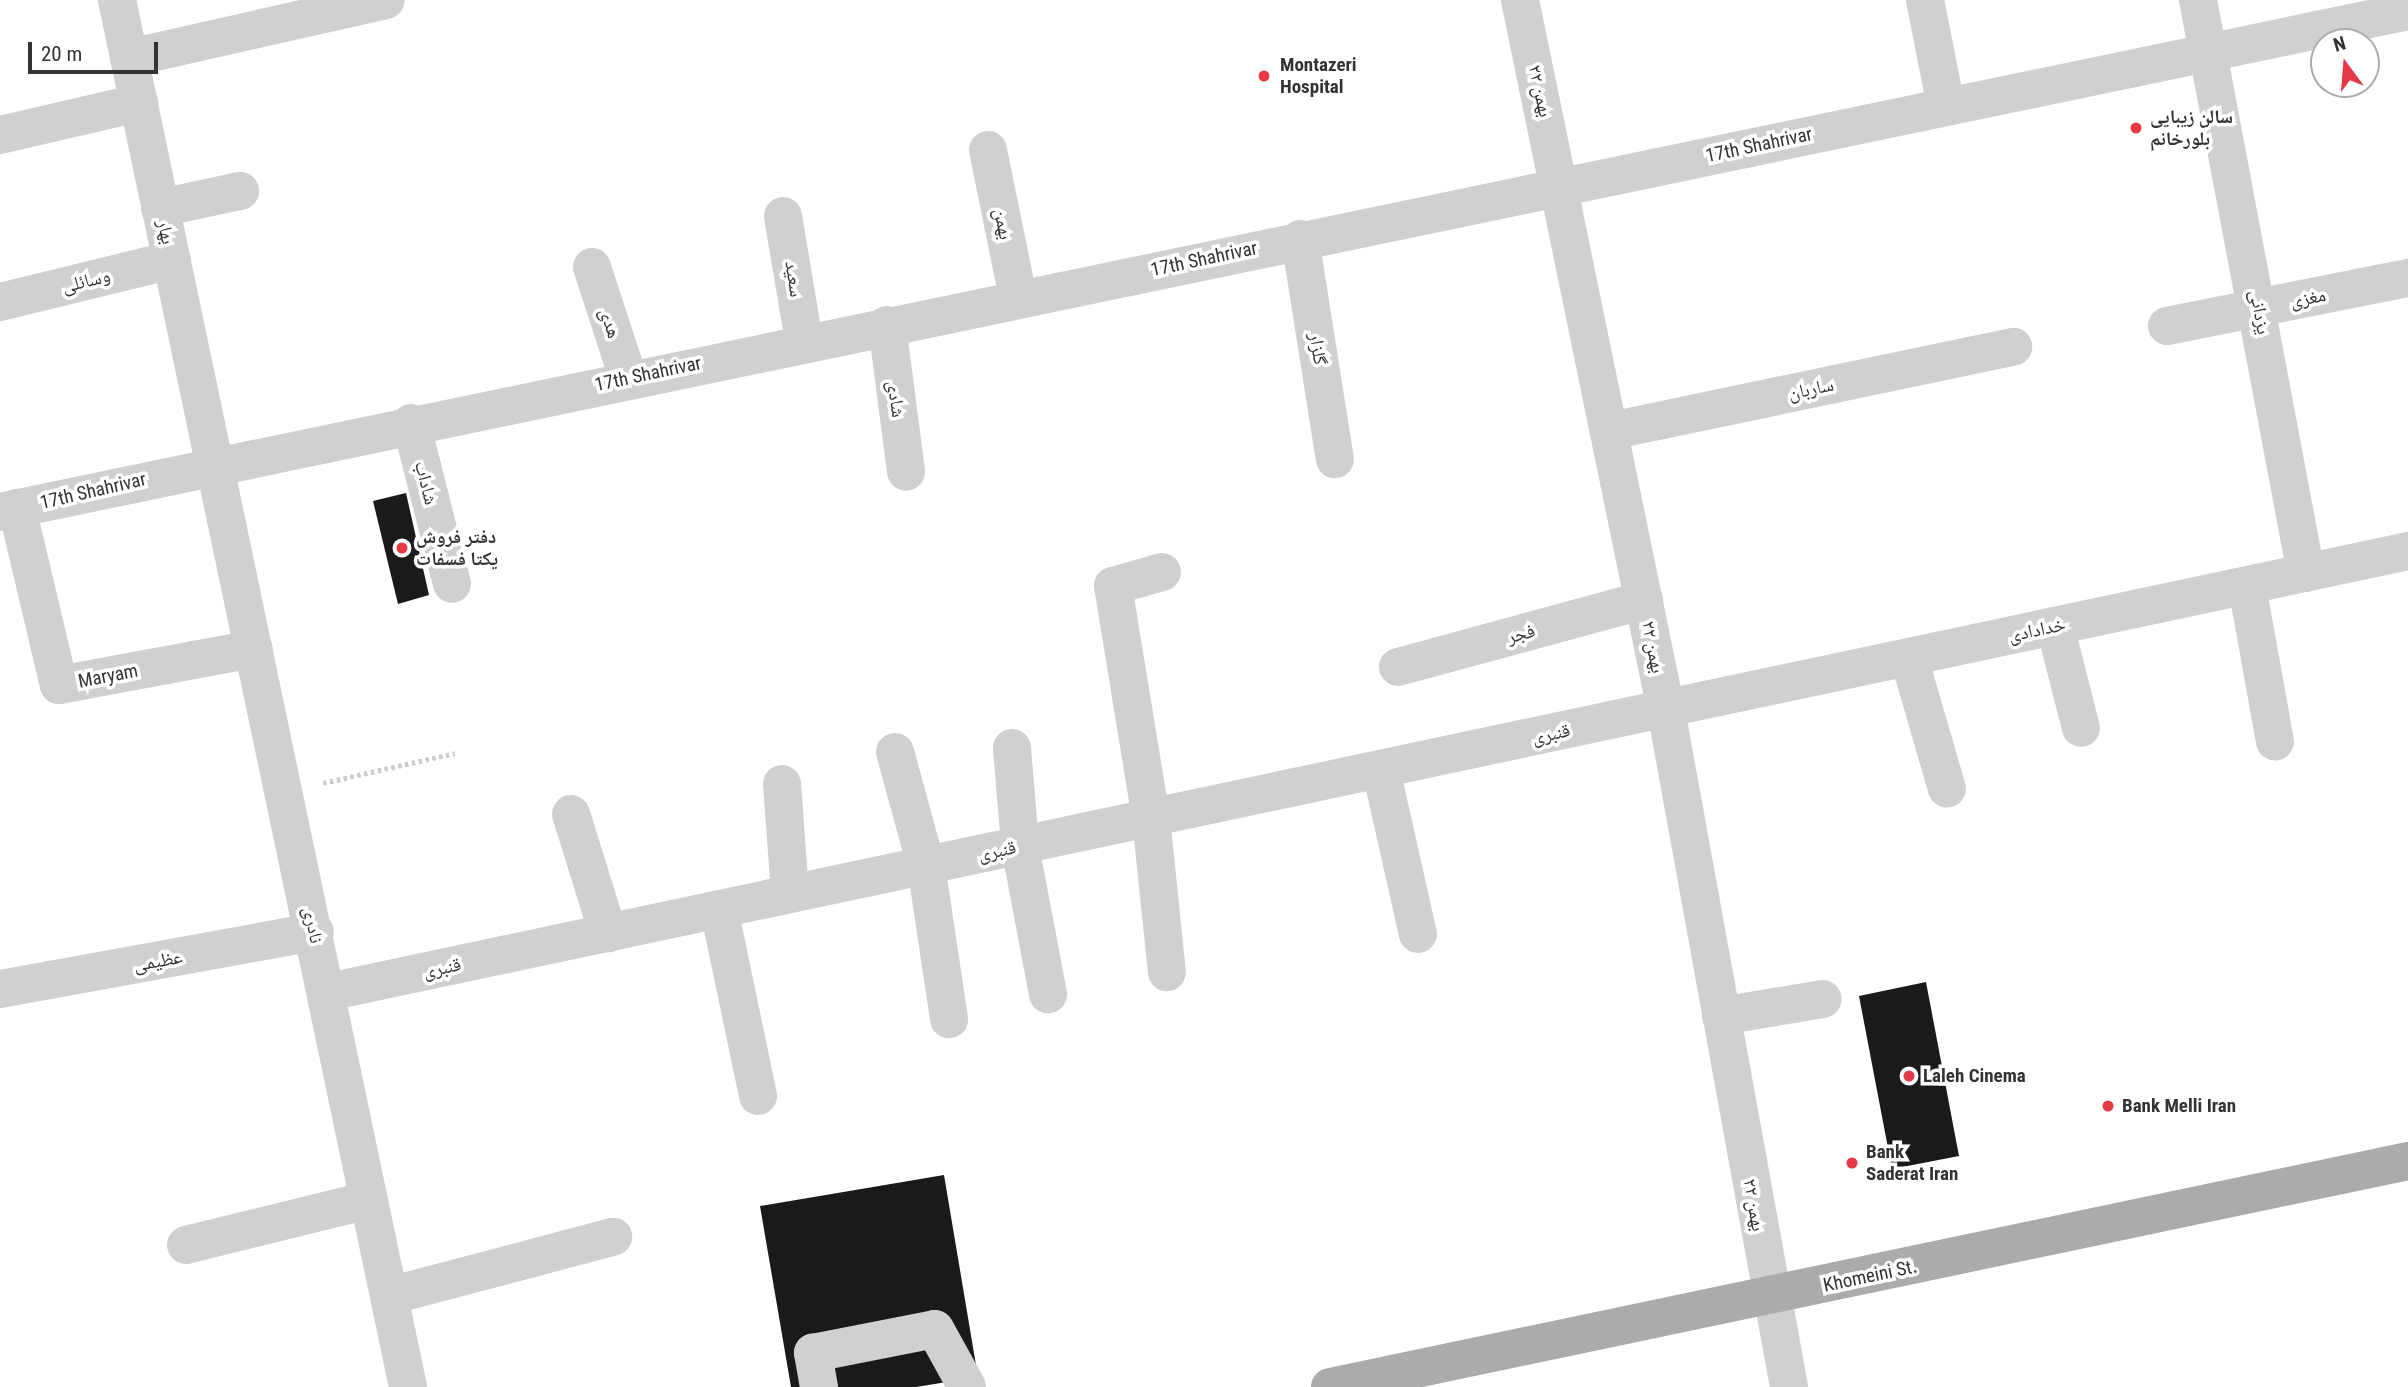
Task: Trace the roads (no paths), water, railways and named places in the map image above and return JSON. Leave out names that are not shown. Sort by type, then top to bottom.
[{"type":"main road","name":"Khomeini St.","points":[[1330,1387],[1771,1297],[2408,1161]]},
{"type":"street","name":"بهار","points":[[117,0],[215,464]]},
{"type":"street","points":[[129,58],[386,0]]},
{"type":"street","name":"۲۲ بهمن","points":[[1520,0],[1561,186],[1666,710],[1789,1387]]},
{"type":"street","points":[[1925,0],[1946,106]]},
{"type":"street","name":"یزدانی","points":[[2199,0],[2259,307],[2306,573]]},
{"type":"street","name":"17th Shahrivar","points":[[8,510],[411,423],[2408,11]]},
{"type":"street","points":[[0,135],[139,103]]},
{"type":"street","name":"بهمن","points":[[988,150],[1018,298]]},
{"type":"street","points":[[160,208],[240,191]]},
{"type":"street","name":"سعید","points":[[783,216],[804,342]]},
{"type":"street","name":"گلزار","points":[[1300,239],[1335,459]]},
{"type":"street","name":"وسائلی","points":[[0,302],[172,260]]},
{"type":"street","name":"هدی","points":[[592,267],[628,378]]},
{"type":"street","name":"مغزی","points":[[2167,326],[2408,278]]},
{"type":"street","name":"شادی","points":[[887,325],[906,472]]},
{"type":"street","name":"ساربان","points":[[1610,431],[2013,347]]},
{"type":"street","name":"شاداب","points":[[411,423],[452,584]]},
{"type":"street","name":"نادری","points":[[215,464],[328,992],[408,1387]]},
{"type":"street","name":"Maryam","points":[[8,510],[59,685],[254,649]]},
{"type":"street","name":"خدادادی","points":[[1666,710],[2408,551]]},
{"type":"street","points":[[1162,572],[1114,586],[1151,818],[1167,972]]},
{"type":"street","points":[[2246,586],[2274,741]]},
{"type":"street","name":"فجر","points":[[1398,667],[1644,600]]},
{"type":"street","points":[[2055,626],[2081,728]]},
{"type":"street","points":[[1909,658],[1947,789]]},
{"type":"street","name":"قنبری","points":[[328,992],[1666,710]]},
{"type":"street","points":[[1012,748],[1020,846],[1048,995]]},
{"type":"street","points":[[895,752],[926,865],[949,1019]]},
{"type":"street","points":[[1381,769],[1418,934]]},
{"type":"street","points":[[782,784],[790,894]]},
{"type":"street","points":[[571,814],[608,933]]},
{"type":"street","points":[[719,909],[758,1096]]},
{"type":"street","name":"عظیمی","points":[[0,989],[315,932]]},
{"type":"street","points":[[1721,1016],[1824,999]]},
{"type":"street","points":[[186,1245],[369,1199]]},
{"type":"street","points":[[389,1296],[613,1237]]},
{"type":"street","points":[[819,1387],[813,1353],[935,1329],[967,1387]]},
{"type":"place","name":"Montazeri Hospital","points":[[1264,76]]},
{"type":"place","name":"سالن زیبایی بلورخانم","points":[[2136,128]]},
{"type":"place","name":"دفتر فروش یکتا فسفات","points":[[402,548]]},
{"type":"place","name":"Laleh Cinema","points":[[1909,1076]]},
{"type":"place","name":"Bank Melli Iran","points":[[2108,1106]]},
{"type":"place","name":"Bank Saderat Iran","points":[[1852,1163]]}]
